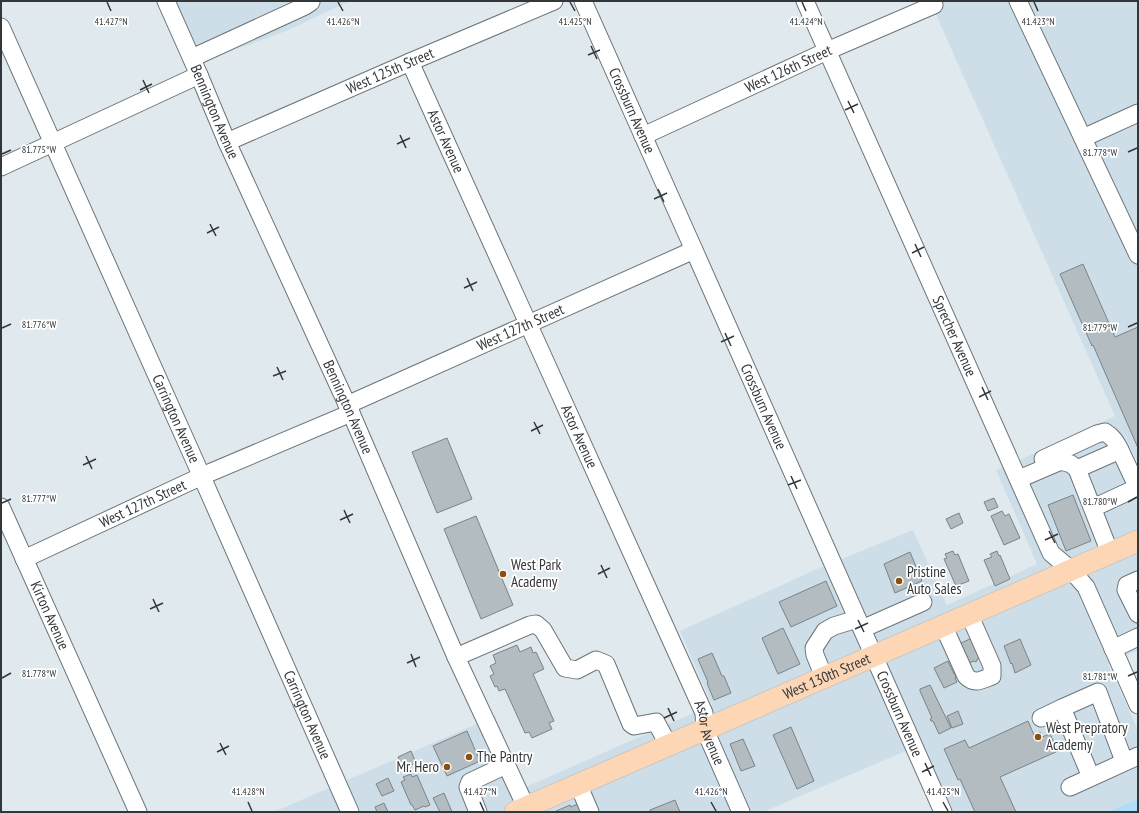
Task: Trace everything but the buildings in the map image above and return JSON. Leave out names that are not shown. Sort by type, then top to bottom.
[{"type":"main road","name":"West 130th Street","points":[[524,810],[578,784],[1138,541]]},
{"type":"street","name":"Bennington Avenue","points":[[166,1],[192,58],[227,142],[349,409],[456,657],[506,765],[524,810]]},
{"type":"street","name":"West 125th Street","points":[[227,142],[554,1]]},
{"type":"street","name":"Crossburn Avenue","points":[[583,1],[943,812]]},
{"type":"street","name":"Sprecher Avenue","points":[[805,1],[1051,553],[1071,570],[1086,587],[1138,705]]},
{"type":"street","points":[[1018,1],[1137,249]]},
{"type":"street","points":[[192,58],[311,2]]},
{"type":"street","name":"West 126th Street","points":[[643,136],[827,51],[941,2]]},
{"type":"street","name":"Carrington Avenue","points":[[1,27],[202,476],[350,812]]},
{"type":"street","name":"Astor Avenue","points":[[410,62],[704,713],[705,730],[741,812]]},
{"type":"street","points":[[1,167],[199,75]]},
{"type":"street","points":[[1083,138],[1138,114]]},
{"type":"street","name":"West 127th Street","points":[[24,559],[349,409],[528,324],[694,250]]},
{"type":"street","points":[[1017,476],[1097,434],[1105,432],[1115,440],[1135,482],[1134,489],[1093,508]]},
{"type":"street","points":[[1077,469],[1120,450]]},
{"type":"street","points":[[1017,476],[1062,462],[1071,464],[1077,469],[1110,553]]},
{"type":"street","name":"Kirton Avenue","points":[[1,507],[138,812]]},
{"type":"street","points":[[1138,580],[1127,585],[1126,590],[1138,614]]},
{"type":"street","points":[[824,677],[815,655],[814,648],[825,631],[834,626],[860,624],[923,602]]},
{"type":"street","points":[[943,625],[966,676],[970,680],[976,682],[992,676],[992,666],[969,614]]},
{"type":"street","points":[[456,657],[530,625],[536,624],[543,630],[565,668],[577,670],[596,660],[606,664],[631,724],[634,726],[656,722],[668,746]]},
{"type":"street","points":[[1113,649],[1138,637]]},
{"type":"street","points":[[1041,718],[1098,692],[1131,758],[1070,787]]},
{"type":"street","points":[[1062,708],[1091,777]]},
{"type":"street","points":[[478,812],[468,787],[470,782],[506,765]]},
{"type":"street","points":[[578,784],[590,812]]},
{"type":"shaded area","points":[[170,1],[350,1],[286,31],[201,62]]},
{"type":"shaded area","points":[[930,1],[1138,1],[1138,463],[1120,427],[1138,470],[1138,650],[1108,664],[1138,730],[1138,799],[1108,812],[953,812],[922,744],[763,812],[274,812],[495,716],[526,787],[712,705],[680,631],[817,569],[913,530],[947,605],[1037,564],[996,470],[1115,416]]},
{"type":"shaded area","points":[[1138,799],[1138,812],[1108,812]]},
{"type":"place","name":"West Park Academy","points":[[503,574]]},
{"type":"place","name":"Pristine Auto Sales","points":[[899,581]]},
{"type":"place","name":"West Prepratory Academy","points":[[1038,737]]},
{"type":"place","name":"The Pantry","points":[[469,757]]},
{"type":"place","name":"Mr. Hero","points":[[447,767]]}]
